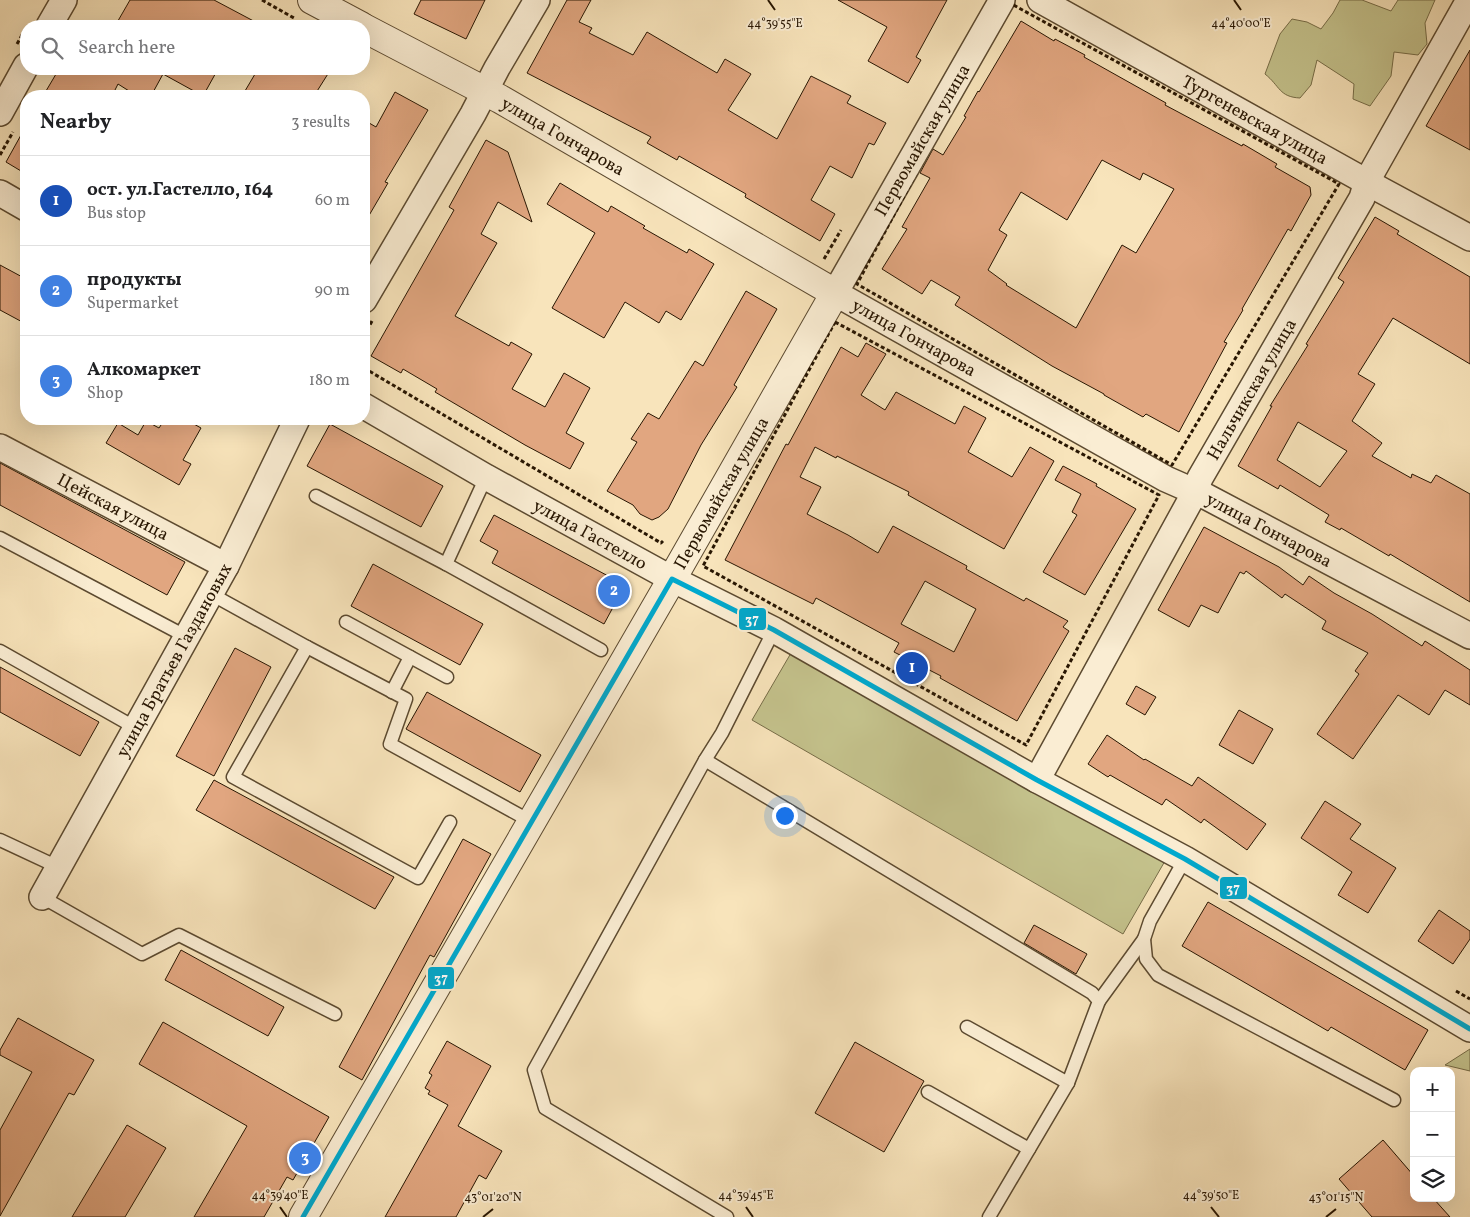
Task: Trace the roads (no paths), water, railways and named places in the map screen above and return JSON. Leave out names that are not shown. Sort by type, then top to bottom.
[{"type":"street","points":[[52,20],[64,0]]},
{"type":"street","points":[[370,308],[484,92],[537,0]]},
{"type":"street","name":"Первомайская улица","points":[[303,1217],[672,579],[846,288],[1002,0]]},
{"type":"street","name":"Тургеневская улица","points":[[1040,0],[1470,238]]},
{"type":"street","name":"Нальчикская улица","points":[[1037,780],[1195,492],[1200,478],[1362,198],[1367,181],[1469,0]]},
{"type":"street","name":"улица Гончарова","points":[[307,11],[338,20]]},
{"type":"street","name":"улица Гончарова","points":[[370,31],[846,288],[1166,479],[1195,492],[1470,636]]},
{"type":"street","points":[[0,113],[21,75]]},
{"type":"street","points":[[0,193],[20,205]]},
{"type":"street","name":"улица Гастелло","points":[[370,409],[486,477],[672,579],[774,630],[1037,780],[1185,859],[1470,1029]]},
{"type":"street","name":"улица Братьев Газдановых","points":[[42,896],[226,566],[294,425]]},
{"type":"street","name":"Цейская улица","points":[[0,448],[226,566]]},
{"type":"lane","points":[[446,564],[486,477]]},
{"type":"lane","points":[[316,496],[446,564],[601,650]]},
{"type":"lane","points":[[0,538],[187,637]]},
{"type":"lane","points":[[211,594],[406,700],[390,744],[532,822]]},
{"type":"lane","points":[[346,622],[447,676]]},
{"type":"lane","points":[[727,1217],[544,1108],[534,1070],[705,760],[722,733],[774,630]]},
{"type":"lane","points":[[307,647],[233,777],[418,878],[450,822]]},
{"type":"lane","points":[[0,651],[136,728]]},
{"type":"lane","points":[[392,692],[410,657]]},
{"type":"lane","points":[[705,760],[1084,988],[1099,1001]]},
{"type":"lane","points":[[0,840],[58,867]]},
{"type":"lane","points":[[989,1217],[1068,1083],[1099,1001],[1144,940],[1150,921],[1185,859]]},
{"type":"lane","points":[[42,896],[142,954],[179,935],[335,1014]]},
{"type":"lane","points":[[1144,940],[1146,959],[1158,975],[1394,1100]]},
{"type":"lane","points":[[968,1027],[1068,1083]]},
{"type":"lane","points":[[928,1092],[1029,1148]]},
{"type":"place","name":"продукты","points":[[614,591]]},
{"type":"place","name":"ост. ул.Гастелло, 164","points":[[912,668]]},
{"type":"place","name":"Алкомаркет","points":[[305,1158]]}]
